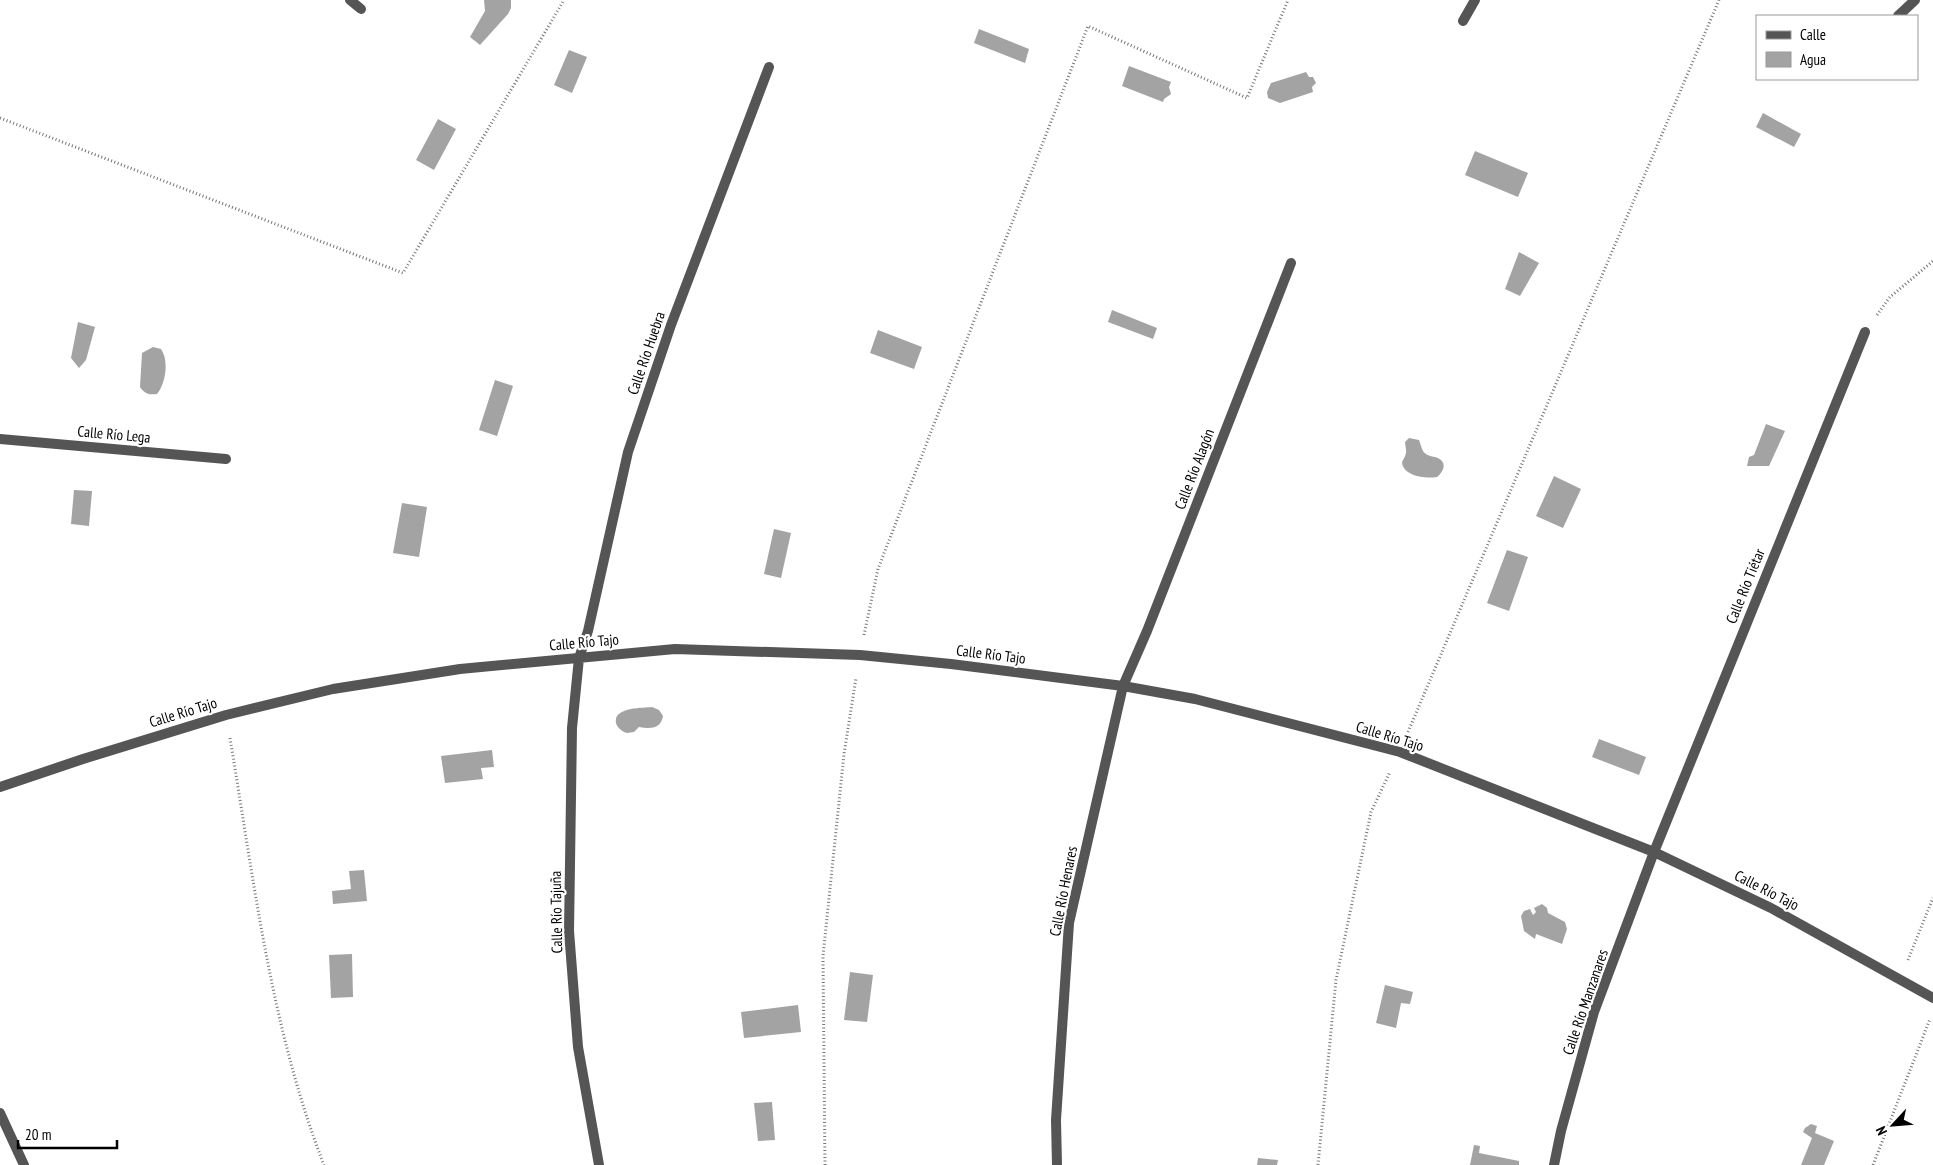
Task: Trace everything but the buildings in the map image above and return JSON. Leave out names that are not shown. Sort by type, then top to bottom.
[{"type":"street","points":[[350,0],[361,8]]},
{"type":"street","points":[[1463,21],[1475,0]]},
{"type":"street","points":[[1899,15],[1915,0]]},
{"type":"street","name":"Calle Río Huebra","points":[[579,658],[588,631],[628,452],[671,324],[769,67]]},
{"type":"street","name":"Calle Río Alagón","points":[[1123,686],[1147,632],[1291,263]]},
{"type":"street","name":"Calle Río Tiétar","points":[[1654,852],[1865,332]]},
{"type":"street","name":"Calle Río Lega","points":[[0,439],[226,459]]},
{"type":"street","name":"Calle Río Tajo","points":[[0,787],[82,759],[226,715],[333,689],[460,670],[675,649],[860,655],[951,664],[1123,686],[1195,700],[1400,752],[1654,852],[1770,908],[1933,998]]},
{"type":"street","name":"Calle Río Tajuña","points":[[579,658],[572,728],[569,931],[578,1047],[599,1165]]},
{"type":"street","name":"Calle Río Henares","points":[[1058,1165],[1056,1120],[1069,923],[1123,686]]},
{"type":"street","name":"Calle Río Manzanares","points":[[1554,1165],[1561,1131],[1594,1012],[1654,852]]},
{"type":"street","points":[[0,1113],[24,1165]]},
{"type":"path","points":[[0,118],[403,273],[564,0]]},
{"type":"path","points":[[825,1165],[823,956],[844,754],[860,655],[878,569],[1088,26],[1247,98],[1288,0]]},
{"type":"path","points":[[1318,1165],[1336,980],[1371,812],[1400,752],[1719,0]]},
{"type":"path","points":[[1865,332],[1890,297],[1933,261]]},
{"type":"path","points":[[226,715],[268,970],[306,1120],[324,1165]]},
{"type":"path","points":[[1901,980],[1933,898]]},
{"type":"path","points":[[1873,1165],[1933,1011]]},
{"type":"water","points":[[484,0],[511,0],[511,8],[508,14],[480,45],[470,37],[485,11]]},
{"type":"water","points":[[979,29],[1029,49],[1025,63],[974,43]]},
{"type":"water","points":[[569,50],[587,57],[572,93],[554,85]]},
{"type":"water","points":[[1129,66],[1171,82],[1169,87],[1171,94],[1163,102],[1122,86]]},
{"type":"water","points":[[1306,72],[1309,77],[1313,77],[1316,83],[1312,87],[1313,92],[1280,103],[1268,98],[1267,92],[1271,83]]},
{"type":"water","points":[[1763,113],[1801,134],[1794,147],[1756,127]]},
{"type":"water","points":[[438,119],[456,129],[434,170],[416,160]]},
{"type":"water","points":[[1475,151],[1528,173],[1518,197],[1465,175]]},
{"type":"water","points":[[1519,252],[1539,263],[1520,296],[1505,289]]},
{"type":"water","points":[[1112,310],[1157,328],[1153,339],[1108,322]]},
{"type":"water","points":[[78,322],[95,327],[86,360],[79,368],[71,358]]},
{"type":"water","points":[[878,330],[922,347],[914,369],[870,353]]},
{"type":"water","points":[[153,347],[161,349],[166,365],[163,384],[157,394],[147,394],[140,387],[142,353]]},
{"type":"water","points":[[495,380],[513,386],[497,436],[479,430]]},
{"type":"water","points":[[1766,424],[1785,431],[1769,466],[1747,466],[1749,457],[1754,455]]},
{"type":"water","points":[[1409,438],[1419,440],[1425,453],[1443,462],[1443,470],[1437,477],[1415,476],[1403,467],[1402,462],[1406,452],[1405,442]]},
{"type":"water","points":[[1554,476],[1581,489],[1563,528],[1536,516]]},
{"type":"water","points":[[74,490],[92,491],[89,526],[71,524]]},
{"type":"water","points":[[402,503],[427,507],[419,557],[393,553]]},
{"type":"water","points":[[774,529],[791,533],[781,578],[764,574]]},
{"type":"water","points":[[1507,550],[1528,557],[1509,611],[1487,603]]},
{"type":"water","points":[[652,707],[659,710],[663,716],[657,726],[651,728],[639,727],[634,732],[627,733],[620,730],[616,723],[616,718],[619,714],[630,709]]},
{"type":"water","points":[[1599,739],[1646,757],[1639,775],[1592,757]]},
{"type":"water","points":[[492,750],[494,767],[481,768],[483,779],[445,783],[441,756]]},
{"type":"water","points":[[364,870],[367,901],[333,904],[332,891],[351,889],[349,871]]},
{"type":"water","points":[[1542,904],[1547,908],[1548,913],[1565,922],[1567,929],[1562,944],[1536,934],[1535,939],[1524,931],[1521,916],[1524,911],[1530,909],[1533,915],[1536,912],[1534,908]]},
{"type":"water","points":[[352,954],[353,997],[331,998],[329,955]]},
{"type":"water","points":[[850,972],[873,975],[867,1022],[844,1020]]},
{"type":"water","points":[[1385,985],[1413,992],[1410,1004],[1401,1003],[1396,1028],[1376,1023]]},
{"type":"water","points":[[798,1005],[801,1032],[744,1038],[741,1012]]},
{"type":"water","points":[[772,1102],[775,1140],[758,1141],[754,1103]]},
{"type":"water","points":[[1811,1124],[1817,1126],[1815,1133],[1834,1141],[1824,1165],[1801,1165],[1812,1138],[1803,1132]]},
{"type":"water","points":[[1474,1145],[1480,1146],[1479,1153],[1519,1161],[1519,1165],[1470,1165]]},
{"type":"water","points":[[1258,1158],[1278,1160],[1277,1165],[1257,1165]]}]
